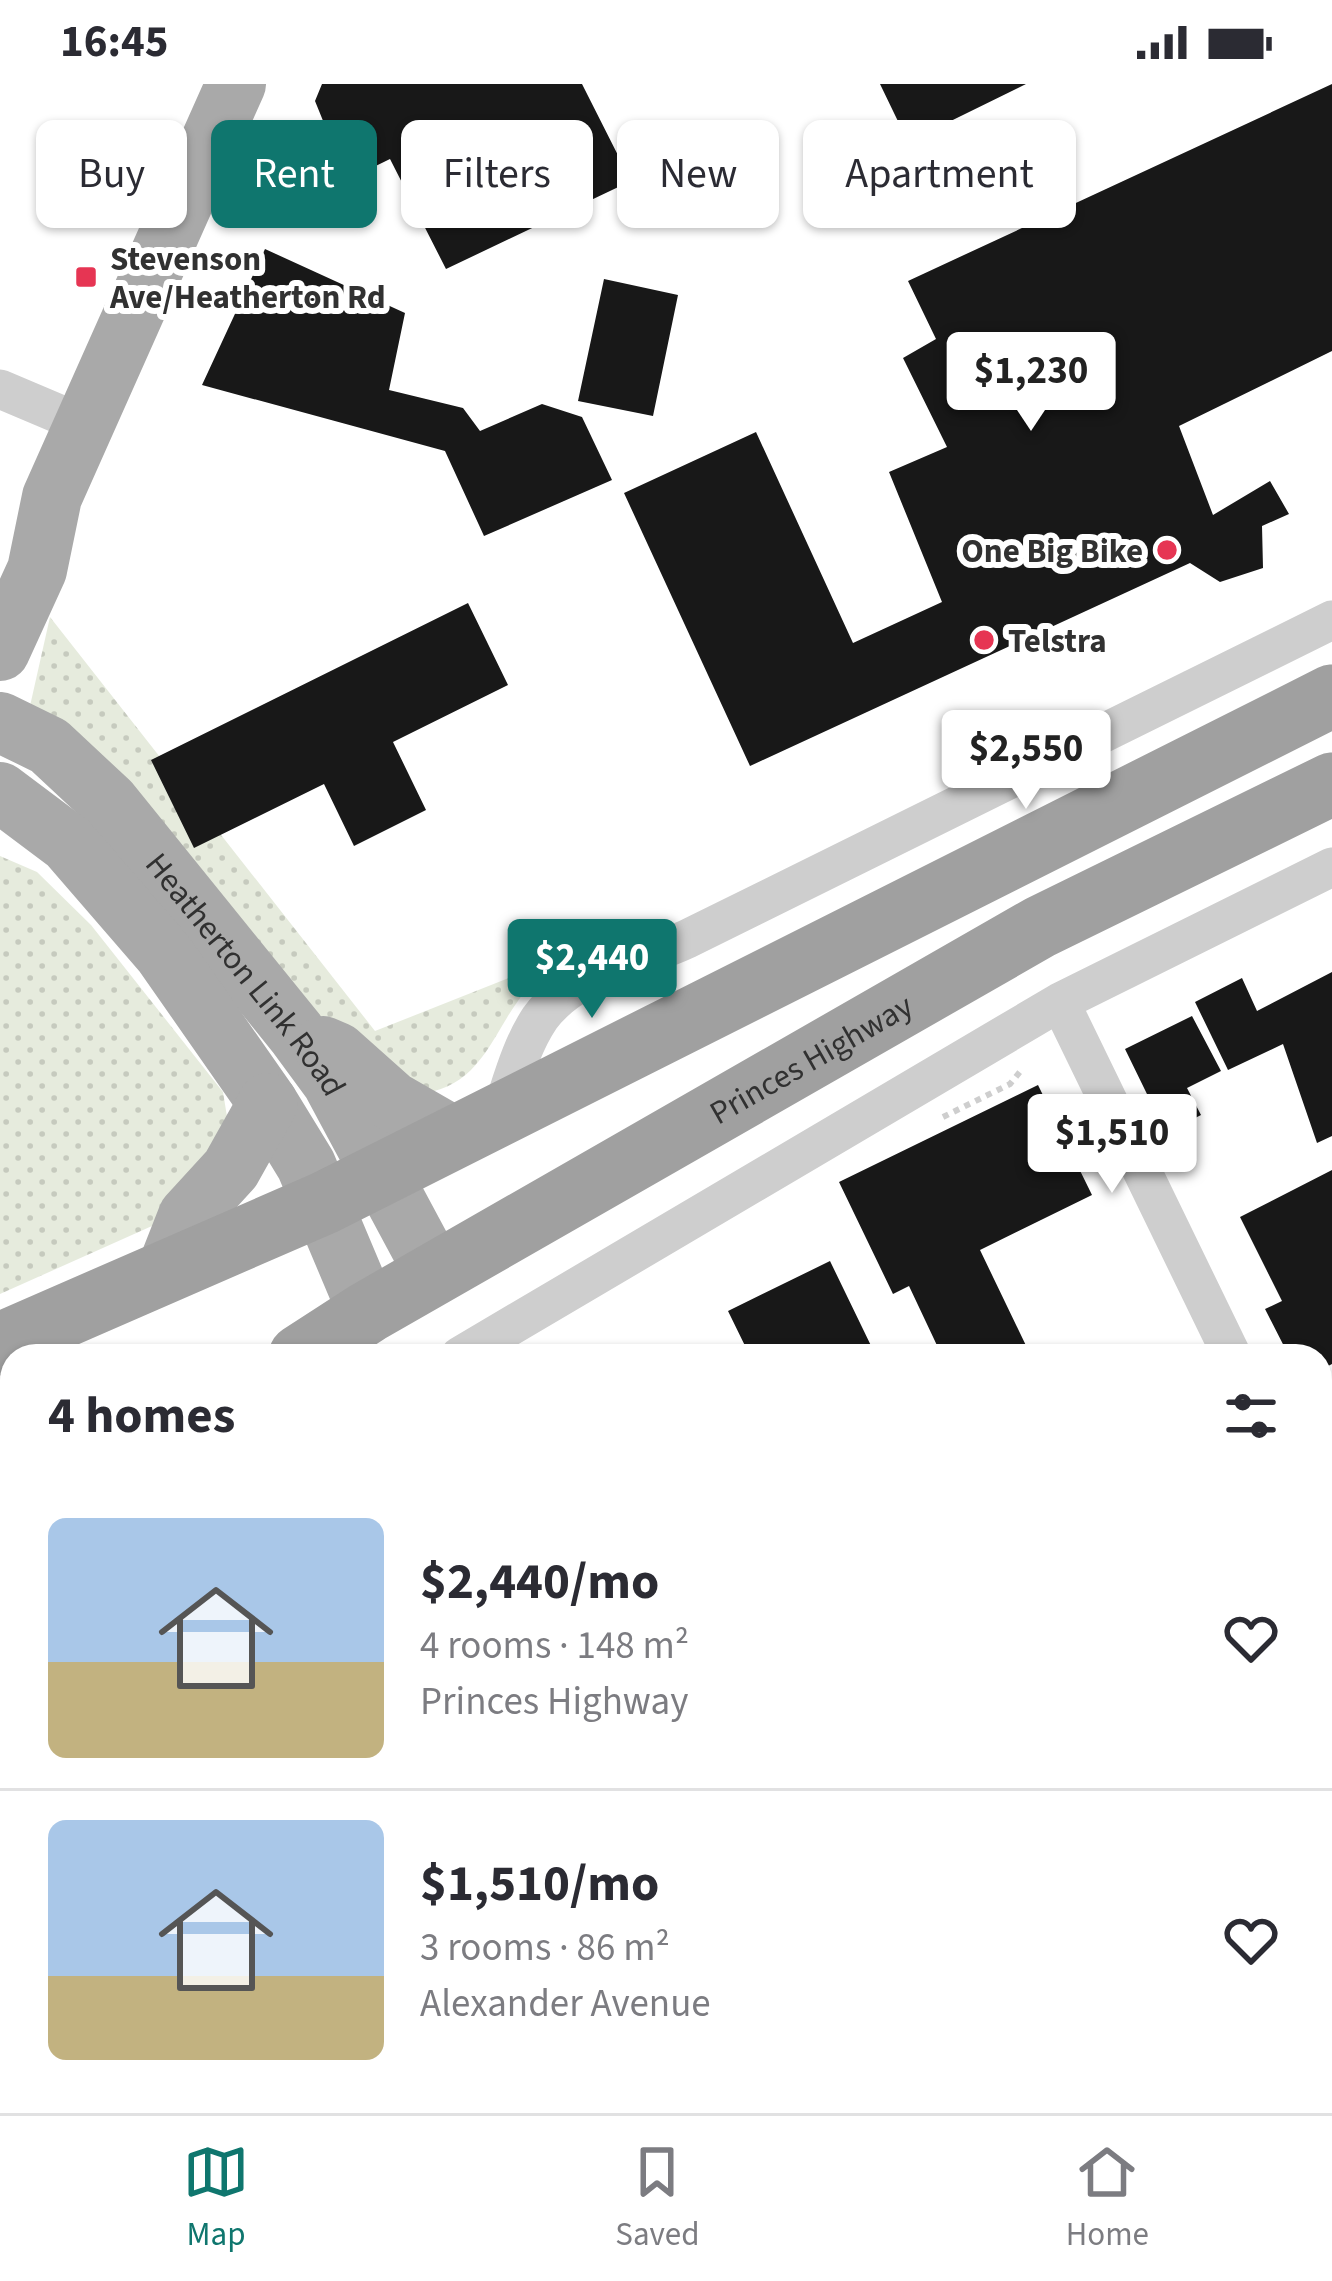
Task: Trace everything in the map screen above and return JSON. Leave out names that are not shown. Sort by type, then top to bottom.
[{"type":"highway","points":[[0,1344],[324,1203],[1332,696]]},
{"type":"highway","name":"Princes Highway","points":[[319,1344],[1040,927],[1332,784]]},
{"type":"main road","points":[[0,651],[37,570],[52,496],[236,84]]},
{"type":"main road","points":[[0,550],[24,515],[52,496]]},
{"type":"main road","name":"Heatherton Link Road","points":[[0,722],[49,746],[109,802],[296,1033],[332,1082],[435,1274]]},
{"type":"main road","name":"Heatherton Link Road","points":[[0,792],[68,843],[164,954],[268,1103],[324,1203],[368,1312]]},
{"type":"main road","points":[[0,842],[37,855],[68,843]]},
{"type":"main road","points":[[296,1033],[337,1052],[392,1101],[477,1125]]},
{"type":"main road","points":[[166,1272],[188,1216],[231,1168],[268,1103]]},
{"type":"street","points":[[0,389],[85,425]]},
{"type":"street","points":[[477,1125],[539,1020],[556,1000],[589,979],[687,939],[1332,620]]},
{"type":"street","points":[[480,1344],[1060,1002],[1332,867]]},
{"type":"street","points":[[1060,1002],[1226,1344]]},
{"type":"shaded area","points":[[50,617],[375,1031],[557,959],[523,994],[472,1069],[443,1088],[424,1093],[308,1007],[30,706]]},
{"type":"shaded area","points":[[0,856],[37,872],[91,925],[223,1092],[230,1135],[183,1202],[152,1226],[0,1294]]},
{"type":"building","points":[[322,84],[582,84],[617,153],[617,188],[593,199],[593,120],[401,120],[401,181],[390,159],[377,165],[377,120],[323,120],[315,101]]},
{"type":"building","points":[[880,84],[1026,84],[953,120],[897,120]]},
{"type":"building","points":[[1332,84],[1332,351],[1179,426],[1213,515],[1270,481],[1289,514],[1262,526],[1263,568],[1220,582],[1190,563],[750,766],[624,493],[756,432],[853,643],[942,602],[889,472],[947,447],[903,358],[936,339],[908,281],[1022,228],[1076,228],[1076,203]]},
{"type":"building","points":[[425,228],[532,228],[446,269]]},
{"type":"building","points":[[265,249],[405,313],[389,390],[463,408],[480,431],[542,404],[582,417],[612,480],[484,536],[445,451],[202,385]]},
{"type":"building","points":[[604,279],[678,295],[653,416],[578,401]]},
{"type":"building","points":[[468,603],[508,685],[393,742],[426,810],[354,846],[324,784],[194,848],[151,760]]},
{"type":"building","points":[[1332,972],[1332,1136],[1317,1143],[1283,1044],[1228,1070],[1195,1002],[1242,978],[1257,1011]]},
{"type":"building","points":[[1192,1016],[1221,1071],[1187,1088],[1201,1115],[1166,1133],[1125,1049]]},
{"type":"building","points":[[1038,1085],[1092,1195],[980,1250],[1025,1344],[936,1344],[909,1286],[893,1294],[839,1182]]},
{"type":"building","points":[[1332,1170],[1332,1344],[1283,1344],[1265,1309],[1282,1301],[1240,1217]]},
{"type":"building","points":[[830,1261],[870,1344],[744,1344],[728,1311]]},
{"type":"place","name":"Stevenson Ave/Heatherton Rd","points":[[86,277]]},
{"type":"place","name":"One Big Bike","points":[[1167,550]]},
{"type":"place","name":"Telstra","points":[[984,640]]}]
